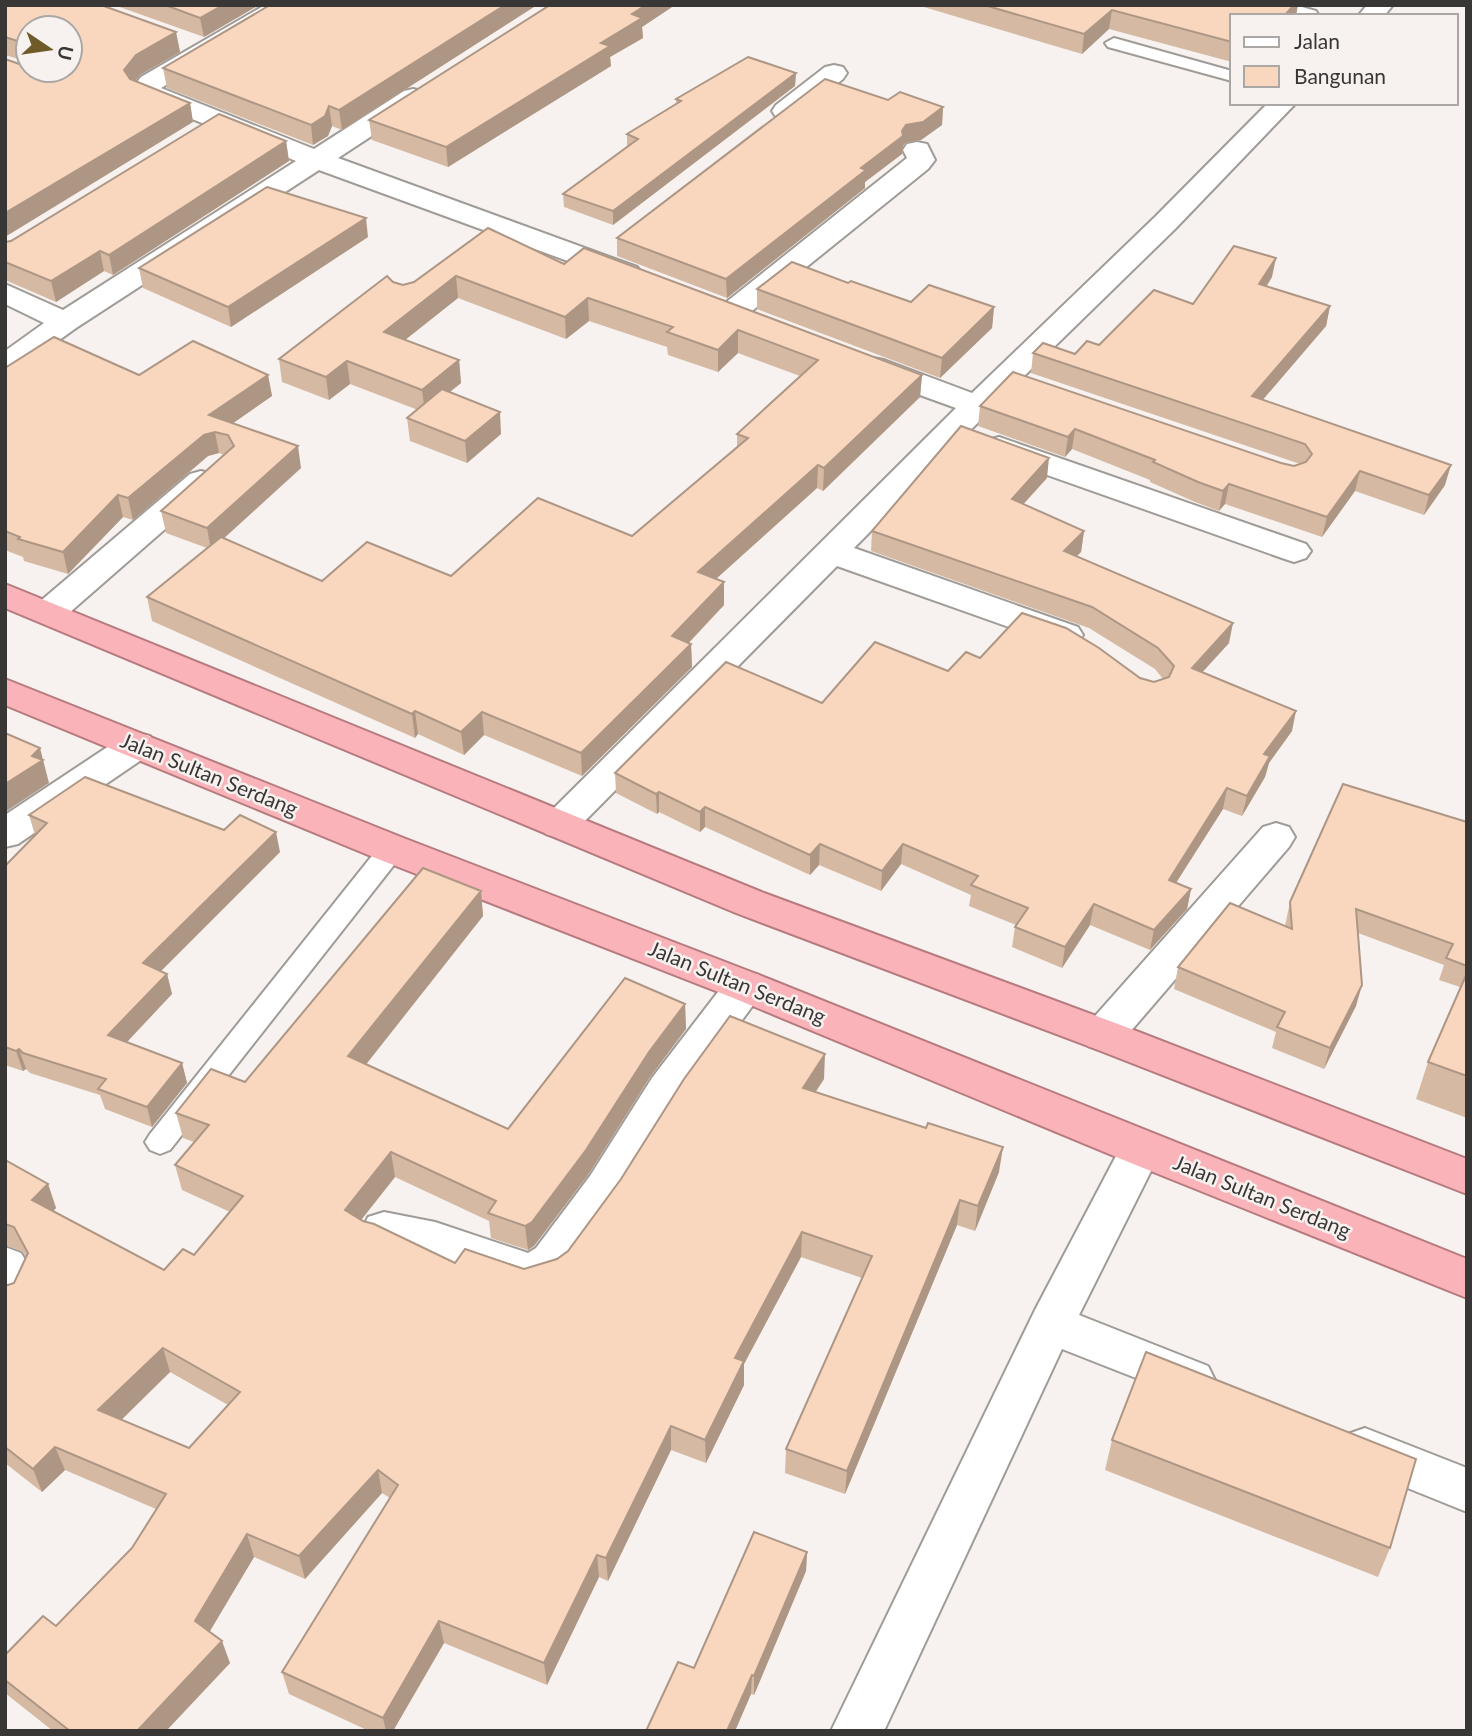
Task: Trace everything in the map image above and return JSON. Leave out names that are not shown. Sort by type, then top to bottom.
[{"type":"highway","points":[[5,595],[750,903],[1103,1035],[1467,1177]]},
{"type":"highway","name":"Jalan Sultan Serdang","points":[[5,691],[392,849],[746,986],[1140,1149],[1467,1279]]},
{"type":"street","points":[[283,5],[150,83],[144,90],[318,160],[501,226],[602,251],[651,283]]},
{"type":"street","points":[[1264,5],[1299,14]]},
{"type":"street","points":[[233,10],[259,18]]},
{"type":"street","points":[[182,41],[207,50]]},
{"type":"street","points":[[761,130],[834,74]]},
{"type":"street","points":[[5,365],[65,322],[430,86]]},
{"type":"street","points":[[559,825],[978,407],[1018,381],[1165,223],[1281,105]]},
{"type":"street","points":[[191,138],[221,120]]},
{"type":"street","points":[[733,314],[820,239],[918,163],[921,160],[917,150]]},
{"type":"street","points":[[475,245],[501,226]]},
{"type":"street","points":[[5,293],[65,322]]},
{"type":"street","points":[[848,358],[978,407]]},
{"type":"street","points":[[954,431],[1294,551]]},
{"type":"street","points":[[49,612],[220,466]]},
{"type":"street","points":[[831,552],[1092,646]]},
{"type":"street","points":[[5,834],[137,745]]},
{"type":"street","points":[[1103,1035],[1276,837]]},
{"type":"street","points":[[384,1230],[435,1240],[528,1272],[542,1268],[552,1261],[605,1189],[667,1090],[746,986]]},
{"type":"street","points":[[857,1731],[1051,1324],[1140,1149]]},
{"type":"street","points":[[5,1266],[13,1276],[5,1293]]},
{"type":"street","points":[[1051,1324],[1233,1397]]},
{"type":"street","points":[[1324,1433],[1467,1490]]},
{"type":"lane","points":[[1114,43],[1230,75]]},
{"type":"lane","points":[[160,1142],[392,849]]},
{"type":"building","points":[[5,5],[101,5],[176,32],[136,55],[124,70],[130,79],[190,103],[5,213],[5,59],[14,62],[14,84],[84,84],[84,14],[14,14],[14,40],[5,37]]},
{"type":"building","points":[[165,5],[223,5],[200,18]]},
{"type":"building","points":[[270,5],[505,5],[339,110],[329,106],[325,116],[311,125],[163,68]]},
{"type":"building","points":[[550,5],[646,5],[632,14],[642,18],[601,43],[610,46],[446,147],[369,120]]},
{"type":"building","points":[[984,5],[1294,5],[1286,14],[1230,14],[1230,41],[1112,10],[1084,34]]},
{"type":"building","points":[[748,57],[796,73],[613,211],[563,194],[638,139],[627,134],[681,101],[676,99]]},
{"type":"building","points":[[825,79],[888,100],[900,92],[943,107],[923,122],[906,125],[902,131],[903,136],[861,168],[866,170],[726,279],[617,238]]},
{"type":"building","points":[[219,114],[286,141],[109,255],[100,251],[51,281],[5,262],[5,242],[11,241]]},
{"type":"building","points":[[267,187],[366,218],[228,307],[139,268]]},
{"type":"building","points":[[488,228],[564,264],[584,248],[922,375],[824,468],[818,465],[698,572],[724,582],[672,636],[691,644],[581,753],[482,712],[461,732],[415,711],[412,714],[147,597],[221,537],[322,581],[367,542],[451,576],[538,498],[632,536],[748,438],[737,434],[818,360],[738,330],[718,350],[667,332],[673,327],[588,298],[565,317],[456,276],[384,332],[459,360],[422,390],[347,361],[326,377],[279,359],[387,276],[393,282],[403,285],[414,282]]},
{"type":"building","points":[[1234,246],[1276,258],[1259,284],[1330,306],[1252,396],[1451,465],[1429,495],[1360,471],[1327,517],[1229,484],[1223,491],[1153,462],[1155,460],[1075,429],[1068,437],[980,406],[1013,372],[1281,463],[1294,466],[1306,462],[1312,454],[1305,444],[1033,353],[1043,343],[1075,354],[1087,341],[1099,345],[1154,290],[1193,304]]},
{"type":"building","points":[[792,262],[911,302],[929,285],[994,307],[942,358],[757,289]]},
{"type":"building","points":[[54,337],[139,375],[193,341],[268,375],[209,415],[298,446],[207,528],[161,511],[234,446],[228,435],[215,432],[204,435],[128,498],[118,495],[63,552],[18,539],[20,537],[5,531],[5,368]]},
{"type":"building","points":[[442,389],[500,412],[465,441],[407,418]]},
{"type":"building","points":[[961,426],[1049,458],[1012,499],[1084,531],[1064,551],[1233,623],[1192,668],[1296,711],[1264,754],[1270,756],[1247,796],[1227,788],[1169,880],[1191,889],[1154,930],[1094,904],[1065,947],[1015,927],[1028,908],[971,885],[978,876],[903,844],[882,871],[820,844],[810,855],[705,807],[700,812],[615,773],[726,662],[822,703],[875,642],[948,671],[966,652],[980,658],[1022,613],[1066,628],[1140,678],[1154,682],[1169,677],[1174,666],[1158,648],[1092,607],[872,531]]},
{"type":"building","points":[[5,733],[40,748],[32,756],[43,760],[5,784]]},
{"type":"building","points":[[85,777],[224,830],[240,815],[276,832],[143,963],[167,974],[108,1035],[182,1063],[147,1107],[98,1089],[106,1079],[23,1053],[19,1049],[16,1051],[5,1047],[5,866],[47,823],[29,815]]},
{"type":"building","points":[[1343,784],[1467,822],[1467,966],[1446,958],[1453,944],[1356,909],[1362,985],[1330,1048],[1277,1027],[1285,1012],[1178,967],[1230,903],[1292,929],[1290,902]]},
{"type":"building","points":[[423,868],[481,891],[348,1056],[508,1129],[625,978],[685,1004],[649,1052],[586,1150],[532,1222],[525,1226],[488,1213],[496,1201],[391,1152],[345,1210],[363,1221],[455,1263],[465,1249],[524,1269],[557,1259],[568,1251],[621,1179],[684,1079],[730,1016],[825,1054],[803,1088],[926,1128],[928,1123],[1003,1147],[978,1206],[960,1200],[847,1471],[786,1449],[872,1256],[802,1232],[735,1358],[744,1361],[705,1440],[671,1426],[606,1558],[597,1555],[544,1663],[439,1621],[383,1718],[282,1672],[398,1485],[378,1470],[299,1556],[247,1534],[195,1621],[222,1641],[137,1731],[70,1731],[5,1680],[5,1655],[43,1616],[56,1626],[132,1548],[166,1494],[55,1447],[33,1469],[5,1447],[5,1286],[14,1283],[28,1253],[14,1227],[5,1224],[5,1160],[48,1184],[32,1200],[164,1270],[183,1249],[194,1255],[243,1196],[175,1165],[209,1125],[176,1113],[211,1069],[245,1082]],"holes":[[[163,1348],[240,1392],[189,1448],[98,1410]]]},
{"type":"building","points":[[1467,973],[1467,1076],[1428,1062]]},
{"type":"building","points":[[1146,1352],[1416,1459],[1390,1548],[1112,1440]]},
{"type":"building","points":[[754,1532],[807,1552],[754,1676],[752,1675],[727,1731],[646,1731],[678,1662],[694,1668]]}]
